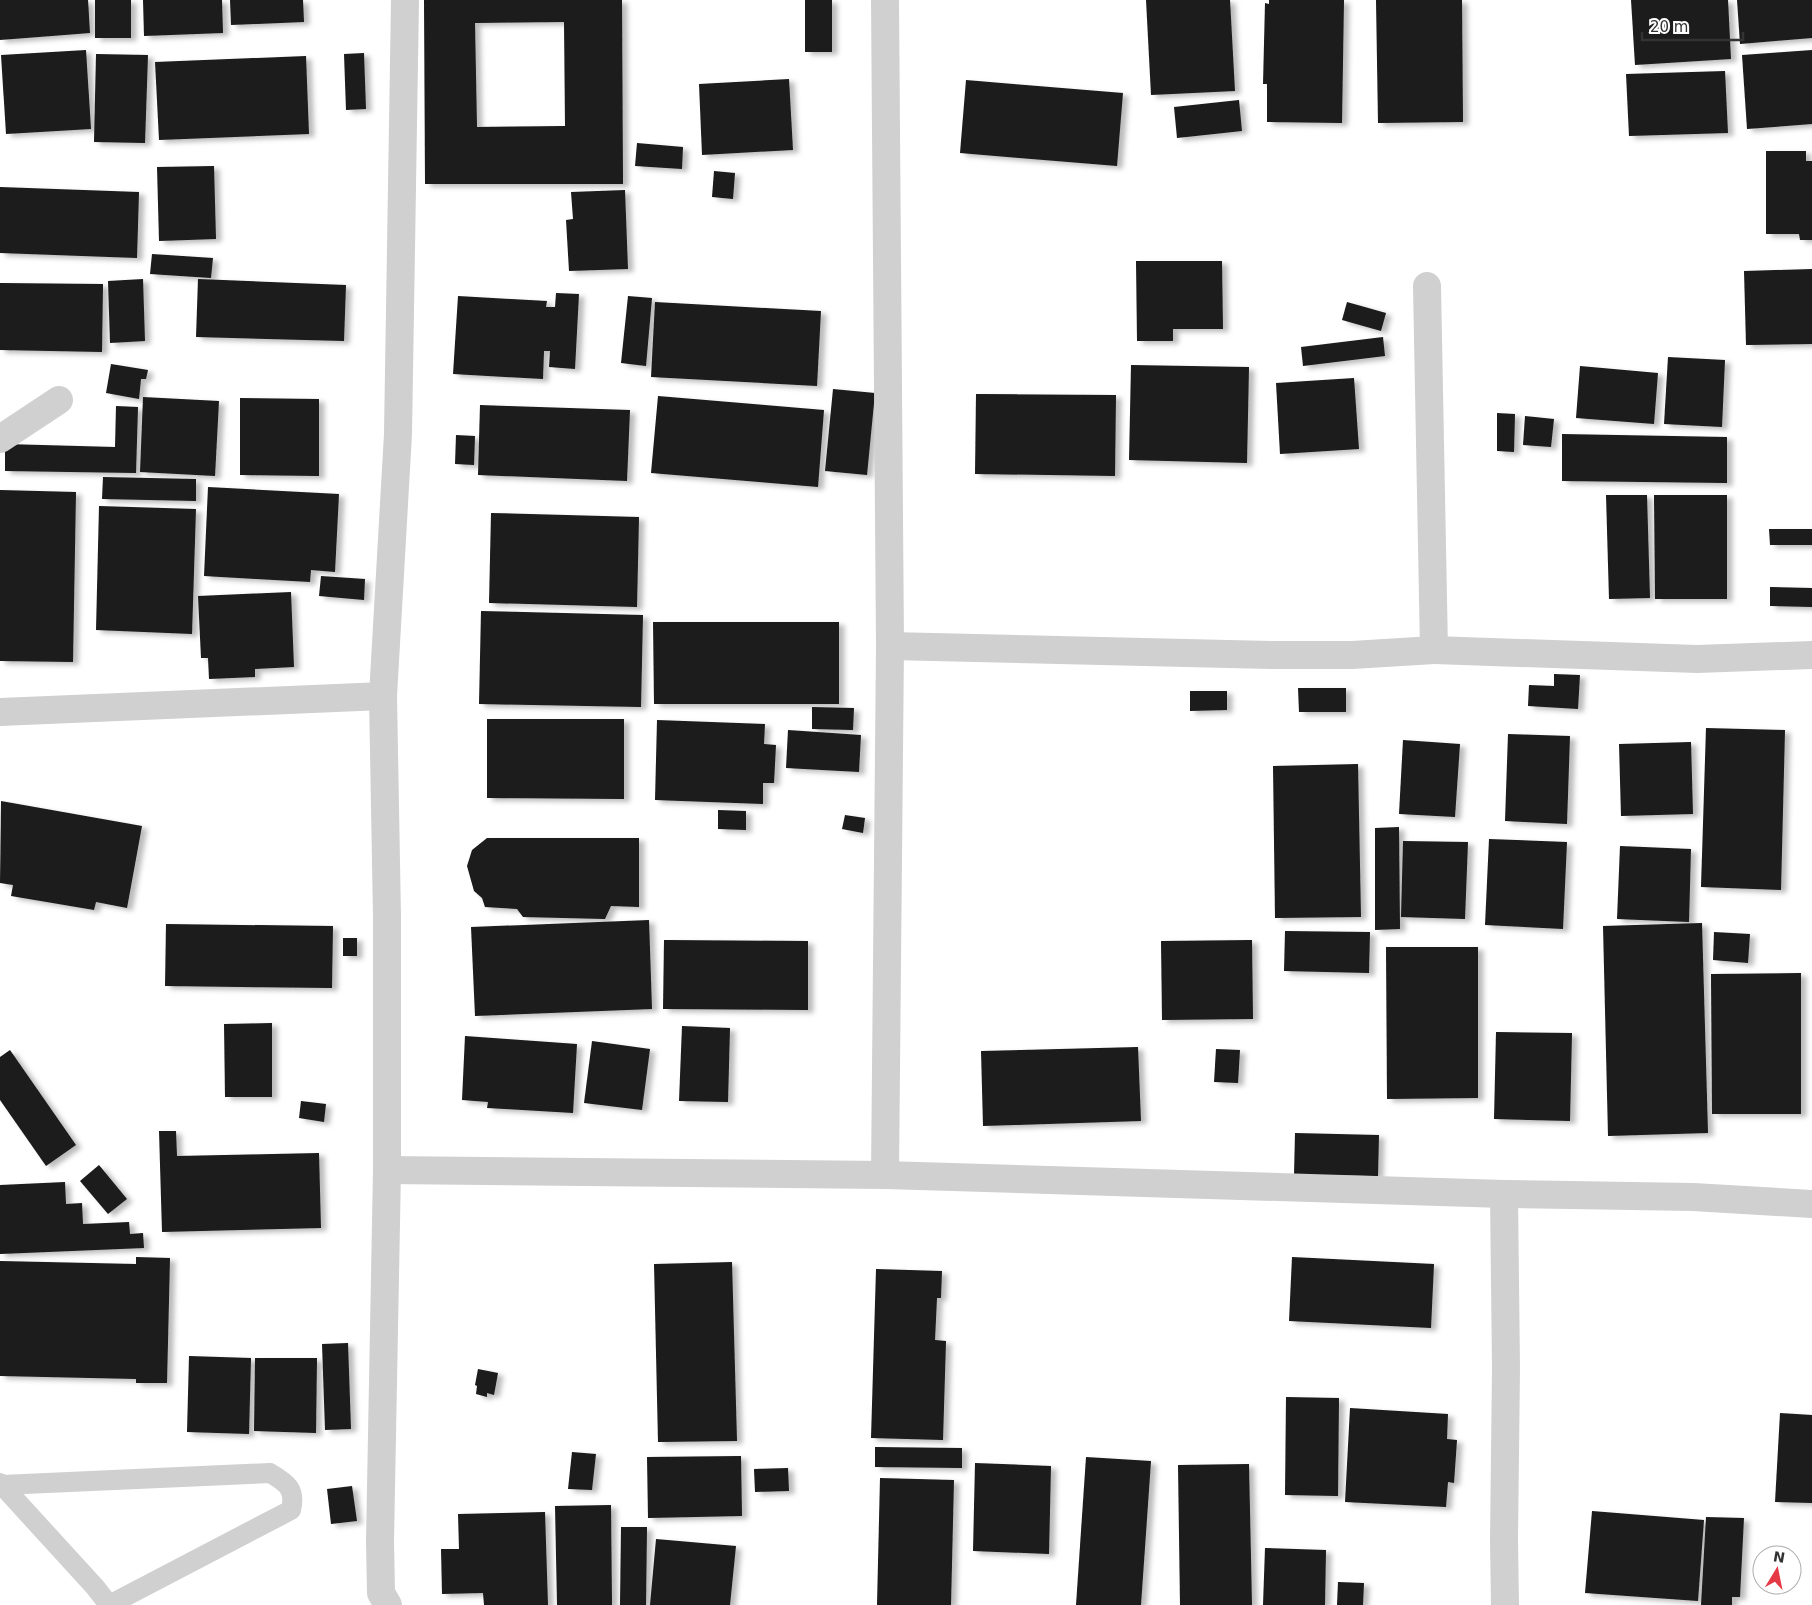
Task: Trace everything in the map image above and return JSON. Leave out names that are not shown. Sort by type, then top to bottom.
[{"type":"street","points":[[388,1605],[381,1593],[380,1541],[387,1170],[387,917],[383,696],[398,434],[405,0]]},
{"type":"street","points":[[885,0],[890,646],[885,1175]]},
{"type":"street","points":[[1427,286],[1434,650]]},
{"type":"street","points":[[0,439],[59,400]]},
{"type":"street","points":[[890,646],[1289,655],[1352,655],[1434,650],[1696,658],[1812,655]]},
{"type":"street","points":[[0,712],[383,696]]},
{"type":"street","points":[[387,1170],[885,1175],[1504,1194],[1693,1197],[1812,1204]]},
{"type":"street","points":[[1504,1194],[1506,1368],[1505,1605]]},
{"type":"lane","points":[[270,1473],[285,1482],[293,1493],[293,1502],[291,1510],[109,1605],[95,1587],[1,1484],[270,1473]]},
{"type":"building","points":[[0,0],[88,0],[90,33],[0,40]]},
{"type":"building","points":[[95,0],[131,0],[131,38],[95,38]]},
{"type":"building","points":[[143,0],[222,0],[223,33],[144,36]]},
{"type":"building","points":[[230,0],[303,0],[304,22],[231,25]]},
{"type":"building","points":[[424,0],[622,0],[623,184],[425,184]],"holes":[[[564,22],[565,126],[477,127],[475,23]]]},
{"type":"building","points":[[805,0],[832,0],[832,52],[805,52]]},
{"type":"building","points":[[1146,0],[1230,0],[1235,91],[1151,95]]},
{"type":"building","points":[[1269,0],[1344,0],[1342,123],[1267,122],[1267,84],[1263,84],[1265,3],[1269,4]]},
{"type":"building","points":[[1376,0],[1462,0],[1463,122],[1378,123]]},
{"type":"building","points":[[1631,0],[1728,0],[1731,59],[1635,65]]},
{"type":"building","points":[[1737,0],[1812,0],[1812,38],[1740,44]]},
{"type":"building","points":[[86,50],[91,129],[6,134],[1,55]]},
{"type":"building","points":[[1812,50],[1812,124],[1747,129],[1742,55]]},
{"type":"building","points":[[364,53],[366,109],[346,110],[344,54]]},
{"type":"building","points":[[96,54],[148,55],[145,143],[94,142]]},
{"type":"building","points":[[306,56],[309,134],[159,140],[155,62]]},
{"type":"building","points":[[1725,71],[1728,133],[1629,136],[1626,74]]},
{"type":"building","points":[[789,79],[793,150],[702,155],[699,84]]},
{"type":"building","points":[[966,80],[1123,93],[1117,166],[960,153]]},
{"type":"building","points":[[1239,100],[1242,131],[1177,138],[1174,107]]},
{"type":"building","points":[[637,143],[683,147],[682,169],[635,166]]},
{"type":"building","points":[[1766,151],[1806,151],[1806,161],[1812,161],[1812,240],[1800,240],[1799,234],[1766,234]]},
{"type":"building","points":[[214,166],[216,239],[159,241],[157,167]]},
{"type":"building","points":[[714,171],[735,173],[733,199],[712,197]]},
{"type":"building","points":[[0,187],[139,192],[137,258],[0,253]]},
{"type":"building","points":[[625,190],[628,269],[569,271],[566,220],[573,219],[571,192]]},
{"type":"building","points":[[152,254],[213,258],[211,278],[150,274]]},
{"type":"building","points":[[1136,261],[1222,261],[1223,329],[1173,329],[1173,341],[1137,341]]},
{"type":"building","points":[[1812,269],[1812,344],[1746,345],[1744,271]]},
{"type":"building","points":[[143,279],[145,341],[110,343],[108,281]]},
{"type":"building","points":[[198,279],[346,285],[344,341],[196,337]]},
{"type":"building","points":[[0,283],[103,284],[102,352],[0,350]]},
{"type":"building","points":[[556,293],[579,294],[575,369],[549,367],[550,351],[544,351],[543,379],[453,374],[458,296],[547,301],[546,307],[555,307]]},
{"type":"building","points":[[628,296],[652,298],[646,366],[621,363]]},
{"type":"building","points":[[655,302],[821,311],[817,386],[651,377]]},
{"type":"building","points":[[1347,302],[1386,313],[1381,331],[1342,320]]},
{"type":"building","points":[[1383,337],[1385,356],[1303,366],[1301,347]]},
{"type":"building","points":[[1668,357],[1725,360],[1722,427],[1664,424]]},
{"type":"building","points":[[111,364],[148,370],[146,379],[141,379],[139,399],[106,393]]},
{"type":"building","points":[[1131,365],[1249,367],[1247,463],[1129,460]]},
{"type":"building","points":[[1580,366],[1658,373],[1654,424],[1576,418]]},
{"type":"building","points":[[1354,378],[1359,449],[1280,454],[1276,383]]},
{"type":"building","points":[[833,389],[875,393],[867,475],[825,471]]},
{"type":"building","points":[[976,394],[1116,395],[1115,476],[975,474]]},
{"type":"building","points":[[658,396],[824,410],[818,487],[651,473]]},
{"type":"building","points":[[143,397],[219,401],[215,476],[140,472]]},
{"type":"building","points":[[240,398],[319,399],[319,476],[240,475]]},
{"type":"building","points":[[480,405],[630,410],[627,481],[478,475]]},
{"type":"building","points":[[116,406],[138,407],[136,473],[5,471],[5,444],[115,447]]},
{"type":"building","points":[[1497,413],[1515,414],[1514,452],[1497,451]]},
{"type":"building","points":[[1525,416],[1554,419],[1551,447],[1523,445]]},
{"type":"building","points":[[1562,434],[1727,437],[1727,483],[1562,481]]},
{"type":"building","points":[[456,435],[475,436],[474,465],[455,464]]},
{"type":"building","points":[[103,477],[196,479],[196,501],[102,499]]},
{"type":"building","points":[[208,487],[339,494],[335,572],[311,570],[310,582],[204,576]]},
{"type":"building","points":[[0,490],[76,492],[73,662],[0,661]]},
{"type":"building","points":[[1606,495],[1647,495],[1650,598],[1609,599]]},
{"type":"building","points":[[1654,495],[1727,495],[1727,599],[1655,599]]},
{"type":"building","points":[[99,506],[196,509],[192,634],[96,630]]},
{"type":"building","points":[[491,513],[639,517],[637,607],[489,603]]},
{"type":"building","points":[[1769,529],[1812,529],[1812,545],[1770,545]]},
{"type":"building","points":[[321,576],[365,579],[364,600],[319,596]]},
{"type":"building","points":[[1770,587],[1812,588],[1812,607],[1770,606]]},
{"type":"building","points":[[291,592],[294,667],[255,669],[255,677],[209,679],[208,658],[201,658],[198,596]]},
{"type":"building","points":[[481,611],[643,615],[641,707],[479,704]]},
{"type":"building","points":[[653,622],[839,622],[839,704],[654,704]]},
{"type":"building","points":[[1554,674],[1580,675],[1578,709],[1528,706],[1529,685],[1554,686]]},
{"type":"building","points":[[1298,688],[1346,688],[1346,712],[1299,712]]},
{"type":"building","points":[[1190,691],[1227,691],[1227,710],[1190,711]]},
{"type":"building","points":[[812,707],[854,708],[853,730],[812,729]]},
{"type":"building","points":[[487,719],[624,719],[624,799],[487,798]]},
{"type":"building","points":[[657,720],[765,724],[764,744],[776,745],[774,783],[763,783],[763,804],[655,800]]},
{"type":"building","points":[[1706,728],[1785,730],[1781,890],[1701,887]]},
{"type":"building","points":[[788,730],[861,735],[859,772],[786,768]]},
{"type":"building","points":[[1508,734],[1570,736],[1567,824],[1505,821]]},
{"type":"building","points":[[1403,740],[1460,744],[1455,817],[1399,814]]},
{"type":"building","points":[[1691,742],[1693,814],[1621,816],[1619,744]]},
{"type":"building","points":[[1358,764],[1361,917],[1275,918],[1273,766]]},
{"type":"building","points":[[1,801],[142,826],[127,908],[96,902],[94,910],[11,896],[13,885],[0,883]]},
{"type":"building","points":[[718,810],[746,811],[746,830],[718,829]]},
{"type":"building","points":[[845,815],[865,818],[863,833],[842,829]]},
{"type":"building","points":[[1399,827],[1400,929],[1375,930],[1375,828]]},
{"type":"building","points":[[487,838],[639,838],[639,907],[611,906],[605,919],[523,917],[517,909],[485,907],[482,898],[474,891],[467,866],[472,850]]},
{"type":"building","points":[[1489,839],[1567,842],[1563,929],[1485,925]]},
{"type":"building","points":[[1403,841],[1468,842],[1465,919],[1401,917]]},
{"type":"building","points":[[1620,846],[1691,849],[1689,922],[1617,919]]},
{"type":"building","points":[[649,920],[652,1009],[475,1016],[471,927]]},
{"type":"building","points":[[1702,923],[1708,1133],[1608,1136],[1603,926]]},
{"type":"building","points":[[166,924],[333,926],[332,988],[165,986]]},
{"type":"building","points":[[1285,931],[1370,932],[1369,973],[1284,971]]},
{"type":"building","points":[[1714,932],[1750,934],[1748,963],[1713,960]]},
{"type":"building","points":[[343,938],[357,938],[357,956],[343,956]]},
{"type":"building","points":[[664,940],[808,941],[808,1010],[663,1009]]},
{"type":"building","points":[[1252,940],[1253,1019],[1162,1020],[1161,941]]},
{"type":"building","points":[[1386,947],[1478,947],[1478,1098],[1387,1099]]},
{"type":"building","points":[[1801,973],[1801,1114],[1712,1114],[1711,974]]},
{"type":"building","points":[[272,1023],[272,1097],[225,1097],[224,1024]]},
{"type":"building","points":[[682,1026],[730,1028],[728,1102],[679,1101]]},
{"type":"building","points":[[1496,1032],[1572,1033],[1570,1121],[1494,1119]]},
{"type":"building","points":[[465,1036],[577,1044],[573,1113],[487,1108],[488,1102],[462,1100]]},
{"type":"building","points":[[592,1041],[650,1049],[642,1110],[584,1103]]},
{"type":"building","points":[[1138,1047],[1141,1121],[983,1126],[981,1051]]},
{"type":"building","points":[[1216,1049],[1240,1050],[1238,1083],[1214,1082]]},
{"type":"building","points":[[10,1050],[76,1145],[46,1166],[0,1100],[0,1057]]},
{"type":"building","points":[[301,1101],[326,1104],[324,1122],[299,1118]]},
{"type":"building","points":[[159,1131],[176,1131],[177,1156],[319,1153],[321,1228],[162,1232]]},
{"type":"building","points":[[1295,1133],[1379,1135],[1378,1176],[1294,1175]]},
{"type":"building","points":[[99,1165],[127,1199],[108,1214],[80,1181]]},
{"type":"building","points":[[65,1182],[66,1204],[82,1203],[83,1224],[129,1222],[130,1234],[143,1233],[144,1248],[0,1254],[0,1185]]},
{"type":"building","points":[[136,1257],[170,1258],[167,1383],[136,1383],[136,1379],[0,1376],[0,1261],[136,1264]]},
{"type":"building","points":[[1292,1257],[1434,1264],[1431,1328],[1289,1321]]},
{"type":"building","points":[[732,1262],[737,1441],[658,1442],[654,1264]]},
{"type":"building","points":[[876,1269],[942,1271],[941,1298],[937,1298],[935,1340],[946,1341],[943,1440],[871,1438]]},
{"type":"building","points":[[348,1343],[351,1429],[325,1430],[322,1344]]},
{"type":"building","points":[[189,1356],[251,1358],[249,1434],[187,1432]]},
{"type":"building","points":[[255,1358],[317,1358],[316,1433],[254,1431]]},
{"type":"building","points":[[478,1369],[498,1373],[494,1395],[487,1393],[487,1397],[476,1394],[477,1386],[475,1385]]},
{"type":"building","points":[[1286,1397],[1339,1398],[1338,1496],[1285,1495]]},
{"type":"building","points":[[1350,1408],[1448,1414],[1447,1439],[1457,1440],[1454,1483],[1448,1482],[1446,1507],[1345,1502]]},
{"type":"building","points":[[1780,1413],[1812,1415],[1812,1503],[1775,1502]]},
{"type":"building","points":[[875,1447],[962,1448],[962,1468],[875,1467]]},
{"type":"building","points":[[572,1452],[596,1454],[592,1490],[568,1489]]},
{"type":"building","points":[[741,1456],[742,1516],[648,1518],[647,1457]]},
{"type":"building","points":[[1086,1457],[1151,1461],[1141,1605],[1076,1605]]},
{"type":"building","points":[[975,1463],[1051,1466],[1049,1554],[973,1551]]},
{"type":"building","points":[[1249,1464],[1252,1605],[1180,1605],[1178,1465]]},
{"type":"building","points":[[788,1468],[789,1491],[755,1492],[754,1469]]},
{"type":"building","points":[[880,1478],[954,1480],[951,1605],[877,1605]]},
{"type":"building","points":[[352,1486],[357,1521],[331,1524],[327,1489]]},
{"type":"building","points":[[611,1505],[612,1605],[557,1605],[555,1506]]},
{"type":"building","points":[[1592,1511],[1704,1520],[1698,1601],[1585,1593]]},
{"type":"building","points":[[545,1512],[548,1605],[484,1605],[483,1593],[442,1594],[441,1549],[459,1549],[458,1514]]},
{"type":"building","points":[[1706,1517],[1744,1518],[1740,1597],[1732,1597],[1732,1605],[1701,1605]]},
{"type":"building","points":[[621,1527],[647,1527],[646,1605],[620,1605]]},
{"type":"building","points":[[656,1539],[736,1546],[730,1605],[650,1605]]},
{"type":"building","points":[[1265,1548],[1326,1550],[1325,1605],[1263,1605]]},
{"type":"building","points":[[1338,1582],[1364,1583],[1363,1605],[1337,1605]]}]
